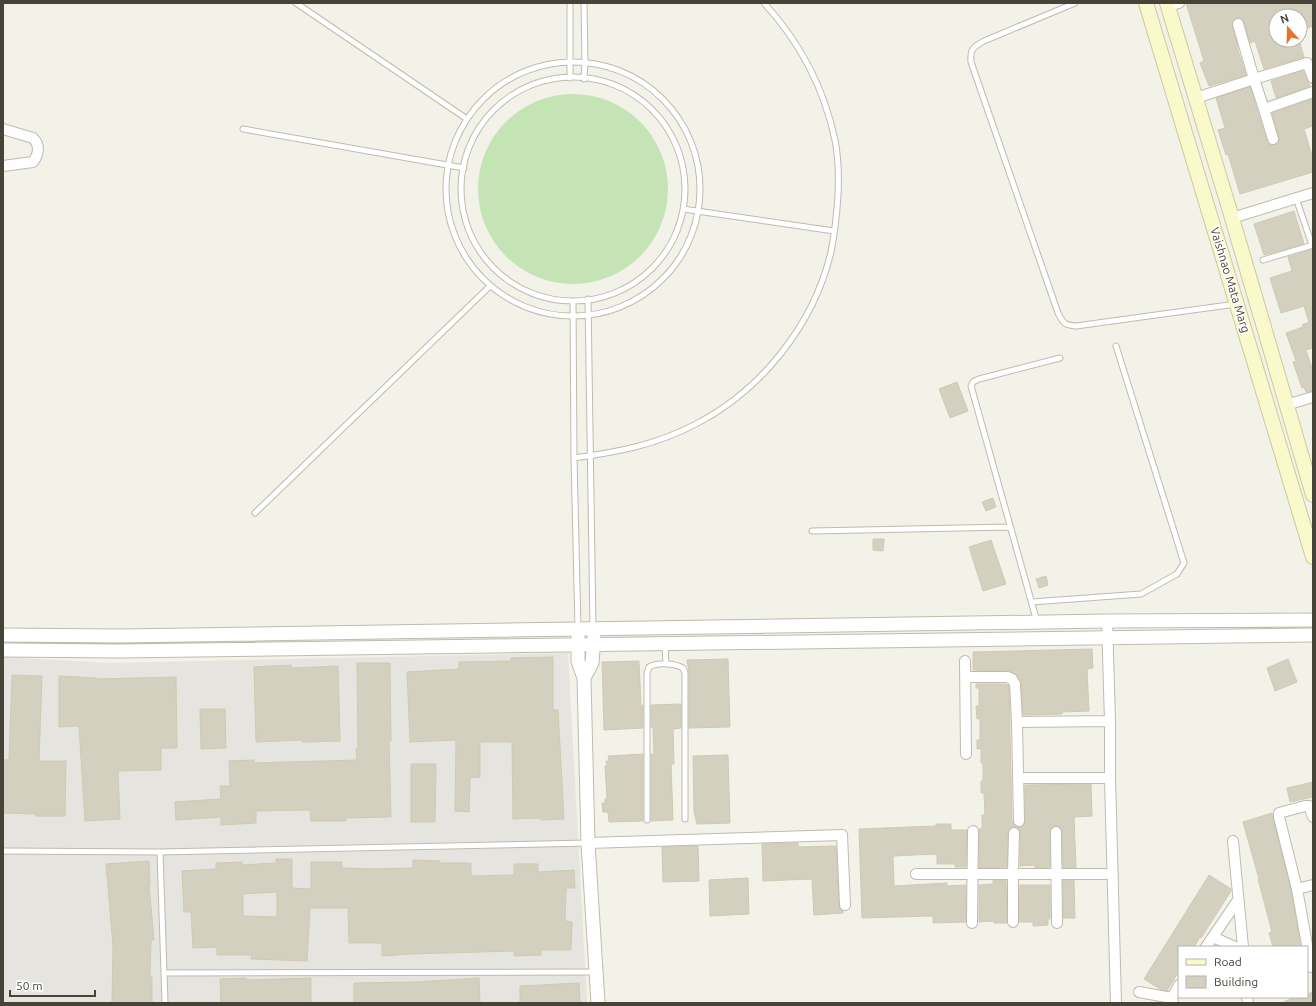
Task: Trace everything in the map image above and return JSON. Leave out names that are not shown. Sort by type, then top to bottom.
[{"type":"main road","name":"Vaishnao Mata Marg","points":[[1146,3],[1313,557]]},
{"type":"main road","name":"Vaishnao Mata Marg","points":[[1171,7],[1196,98],[1286,405],[1312,487]]},
{"type":"main road","points":[[1152,22],[1171,7]]},
{"type":"street","points":[[1238,24],[1273,138]]},
{"type":"street","points":[[1196,98],[1307,63],[1313,78]]},
{"type":"street","points":[[1264,109],[1313,92]]},
{"type":"street","points":[[3,129],[33,138],[36,142],[38,154],[33,162],[3,166]]},
{"type":"street","points":[[1232,218],[1313,193]]},
{"type":"street","points":[[1286,405],[1313,397]]},
{"type":"street","points":[[3,635],[119,636],[594,630],[1107,621],[1313,620]]},
{"type":"street","points":[[1107,621],[1116,1003]]},
{"type":"street","points":[[578,630],[578,661],[584,678],[588,843],[598,1003]]},
{"type":"street","points":[[584,678],[592,663],[594,630]]},
{"type":"street","points":[[3,650],[119,652],[1313,635]]},
{"type":"street","points":[[965,661],[966,754]]},
{"type":"street","points":[[965,677],[1007,677],[1012,679],[1015,684],[1019,778],[1019,821]]},
{"type":"street","points":[[1017,722],[1110,722]]},
{"type":"street","points":[[1019,778],[1110,778]]},
{"type":"street","points":[[1306,946],[1297,889],[1279,813],[1298,807],[1309,806],[1313,817]]},
{"type":"street","points":[[972,923],[973,831]]},
{"type":"street","points":[[1056,832],[1057,923]]},
{"type":"street","points":[[1014,833],[1012,874],[1014,922]]},
{"type":"street","points":[[588,843],[842,835],[845,905]]},
{"type":"street","points":[[1233,841],[1243,946]]},
{"type":"street","points":[[916,874],[1113,874]]},
{"type":"street","points":[[1297,889],[1313,885]]},
{"type":"street","points":[[1207,946],[1238,900]]},
{"type":"street","points":[[1213,937],[1233,946]]},
{"type":"street","points":[[1308,955],[1310,967]]},
{"type":"street","points":[[1139,992],[1172,1000],[1178,987]]},
{"type":"lane","points":[[296,3],[467,119]]},
{"type":"lane","points":[[570,3],[570,78]]},
{"type":"lane","points":[[584,3],[584,78]]},
{"type":"lane","points":[[574,458],[618,452],[646,445],[672,436],[697,424],[721,409],[764,373],[782,352],[798,329],[812,304],[823,279],[831,252],[839,197],[835,141],[829,114],[820,88],[808,63],[794,38],[777,16],[764,3]]},
{"type":"lane","points":[[1075,3],[984,41],[974,47],[971,54],[974,69],[1058,313],[1063,323],[1076,326],[1237,304]]},
{"type":"lane","points":[[585,62],[618,70],[638,80],[653,90],[671,108],[684,126],[693,146],[698,168],[700,190],[698,212],[692,233],[683,253],[670,271],[654,287],[636,299],[615,309],[588,315],[573,316],[546,313],[526,307],[507,297],[490,286],[474,270],[462,252],[451,230],[447,211],[445,188],[448,165],[454,145],[467,119],[476,107],[492,92],[510,79],[530,70],[552,64],[585,62]]},
{"type":"lane","points":[[584,78],[593,79],[612,85],[630,93],[646,104],[659,118],[670,134],[678,152],[682,164],[685,190],[683,209],[678,228],[669,246],[658,261],[644,275],[628,286],[610,294],[572,301],[552,299],[534,294],[516,286],[486,261],[475,245],[467,227],[461,188],[468,150],[476,133],[488,117],[502,103],[518,92],[536,84],[554,79],[584,78]]},
{"type":"lane","points":[[243,129],[464,168]]},
{"type":"lane","points":[[1263,260],[1313,245],[1296,198]]},
{"type":"lane","points":[[683,209],[834,231]]},
{"type":"lane","points":[[255,513],[490,286]]},
{"type":"lane","points":[[588,299],[594,630]]},
{"type":"lane","points":[[572,301],[578,630]]},
{"type":"lane","points":[[1032,602],[1140,594],[1177,574],[1184,563],[1116,346]]},
{"type":"lane","points":[[1037,623],[971,386],[973,382],[979,378],[1060,358]]},
{"type":"lane","points":[[812,531],[1010,527]]},
{"type":"lane","points":[[665,644],[666,664]]},
{"type":"lane","points":[[647,820],[647,673],[649,667],[653,665],[666,664],[677,665],[683,668],[685,673],[685,819]]},
{"type":"lane","points":[[3,851],[160,852],[588,843]]},
{"type":"lane","points":[[160,852],[165,1003]]},
{"type":"lane","points":[[164,973],[597,972]]},
{"type":"shaded area","points":[[568,653],[587,1003],[3,1003],[3,657],[111,663]]},
{"type":"green space","points":[[573,94],[591,96],[609,102],[626,110],[640,122],[652,136],[660,153],[666,171],[668,189],[666,207],[660,225],[652,242],[640,256],[626,268],[609,276],[591,282],[573,284],[555,282],[537,276],[520,268],[506,256],[494,242],[486,225],[480,207],[478,189],[480,171],[486,153],[494,136],[506,122],[520,110],[537,102],[555,96]]},
{"type":"building","points":[[1186,3],[1313,3],[1313,26],[1308,28],[1308,8],[1268,8],[1268,48],[1301,48],[1304,57],[1264,69],[1255,41],[1250,43],[1244,22],[1240,18],[1236,18],[1232,22],[1232,26],[1246,75],[1209,86],[1200,63],[1204,61]]},
{"type":"building","points":[[1303,71],[1310,86],[1276,98],[1271,81]]},
{"type":"building","points":[[1250,87],[1267,141],[1272,145],[1277,144],[1279,140],[1272,113],[1313,99],[1313,126],[1304,129],[1313,159],[1313,172],[1240,194],[1228,154],[1226,155],[1218,130],[1225,128],[1216,98]]},
{"type":"building","points":[[1294,211],[1304,244],[1264,255],[1254,224]]},
{"type":"building","points":[[1313,249],[1313,348],[1306,350],[1313,371],[1313,391],[1306,392],[1304,387],[1302,388],[1293,362],[1296,361],[1286,333],[1303,327],[1302,325],[1309,322],[1304,306],[1281,313],[1270,278],[1292,271],[1288,257]]},
{"type":"building","points":[[957,382],[968,411],[950,418],[939,389]]},
{"type":"building","points":[[993,498],[996,507],[986,511],[982,502]]},
{"type":"building","points":[[873,539],[884,539],[883,551],[873,550]]},
{"type":"building","points":[[991,540],[1006,584],[983,591],[969,547]]},
{"type":"building","points":[[1046,576],[1048,585],[1039,588],[1036,579]]},
{"type":"building","points":[[1092,649],[1093,668],[1087,669],[1089,711],[1062,712],[1062,714],[1023,715],[1021,684],[1017,675],[1007,671],[973,670],[973,652]]},
{"type":"building","points":[[553,657],[553,710],[558,710],[564,819],[513,819],[512,742],[480,742],[480,777],[470,778],[469,812],[455,811],[456,740],[410,742],[407,672],[459,669],[459,662],[511,661],[511,658]]},
{"type":"building","points":[[728,659],[730,727],[689,728],[689,673],[687,660]]},
{"type":"building","points":[[1288,659],[1297,682],[1275,691],[1267,668]]},
{"type":"building","points":[[639,661],[641,706],[643,705],[643,728],[604,730],[602,662]]},
{"type":"building","points":[[357,663],[390,663],[391,741],[389,741],[391,817],[346,818],[346,821],[311,821],[310,810],[256,811],[256,823],[221,825],[221,817],[176,820],[175,802],[221,799],[220,786],[230,786],[229,761],[254,760],[254,763],[357,760]]},
{"type":"building","points":[[291,665],[291,668],[338,666],[340,741],[302,742],[302,740],[256,742],[254,667]]},
{"type":"building","points":[[12,675],[42,676],[39,761],[66,761],[65,816],[36,816],[36,814],[3,813],[3,760],[9,760]]},
{"type":"building","points":[[59,676],[97,679],[176,677],[177,748],[161,748],[161,770],[118,771],[120,819],[85,821],[79,726],[59,727]]},
{"type":"building","points":[[976,684],[1006,684],[1009,686],[1012,821],[1016,826],[1022,827],[1025,821],[1025,785],[1091,784],[1092,816],[1074,817],[1076,868],[1063,868],[1062,832],[1061,828],[1056,826],[1052,827],[1050,832],[1050,867],[1035,868],[1035,865],[1020,866],[1020,833],[1018,828],[1014,827],[1008,832],[1007,867],[979,868],[979,829],[982,829],[982,815],[985,815],[984,793],[981,793],[983,763],[981,763],[981,749],[977,749],[977,740],[980,740],[980,719],[977,719],[976,706],[979,706],[979,688],[976,688]]},
{"type":"building","points":[[681,704],[681,728],[673,729],[674,764],[671,764],[673,820],[651,821],[651,754],[654,754],[653,727],[651,727],[651,705]]},
{"type":"building","points":[[200,709],[225,709],[226,748],[201,749]]},
{"type":"building","points":[[643,754],[643,821],[609,822],[608,812],[603,812],[602,803],[605,803],[605,799],[607,799],[605,766],[607,766],[606,761],[609,761],[608,756]]},
{"type":"building","points":[[728,755],[730,823],[697,824],[694,812],[693,756]]},
{"type":"building","points":[[411,764],[436,764],[435,822],[411,822]]},
{"type":"building","points":[[1313,782],[1313,797],[1290,802],[1287,788]]},
{"type":"building","points":[[1272,813],[1291,890],[1301,946],[1273,946],[1269,933],[1272,932],[1243,822]]},
{"type":"building","points":[[936,824],[951,824],[951,830],[967,830],[966,867],[955,867],[955,864],[937,864],[937,854],[893,856],[894,886],[947,883],[947,886],[966,885],[966,922],[933,923],[933,916],[862,918],[859,829],[936,826]]},
{"type":"building","points":[[798,843],[798,847],[836,846],[839,905],[843,913],[814,915],[812,879],[763,881],[762,844]]},
{"type":"building","points":[[698,846],[699,881],[663,882],[662,847]]},
{"type":"building","points":[[276,859],[292,859],[292,888],[311,889],[311,862],[342,862],[342,868],[374,869],[413,868],[413,860],[440,861],[440,863],[471,863],[471,876],[514,875],[514,864],[538,864],[538,872],[574,870],[575,888],[566,888],[565,921],[572,922],[571,950],[541,950],[541,955],[514,956],[514,951],[382,956],[382,943],[349,943],[348,908],[310,908],[307,961],[251,959],[252,955],[217,955],[217,947],[193,948],[191,912],[184,912],[182,871],[216,869],[216,863],[242,862],[242,865],[276,863]],"holes":[[[277,892],[277,917],[243,916],[243,894]]]},
{"type":"building","points":[[149,861],[149,885],[154,940],[151,940],[150,977],[152,977],[152,1003],[112,1003],[113,946],[106,864]]},
{"type":"building","points":[[1209,875],[1231,889],[1195,946],[1178,946],[1178,973],[1167,991],[1160,989],[1144,979]]},
{"type":"building","points":[[748,878],[749,914],[710,916],[709,880]]},
{"type":"building","points":[[993,880],[1006,880],[1007,923],[994,923],[994,921],[979,922],[979,885],[993,884]]},
{"type":"building","points":[[1063,880],[1074,880],[1075,918],[1063,918]]},
{"type":"building","points":[[1020,885],[1050,885],[1050,919],[1048,919],[1048,925],[1033,926],[1033,922],[1019,922]]},
{"type":"building","points":[[246,978],[247,980],[311,978],[311,1003],[221,1003],[220,979]]},
{"type":"building","points":[[479,978],[480,1003],[354,1003],[354,983],[416,982]]},
{"type":"building","points":[[579,983],[580,1003],[520,1003],[520,986]]},
{"type":"building","points":[[1313,992],[1313,1003],[1285,1003],[1285,1001],[1294,998],[1308,998],[1308,994]]}]
